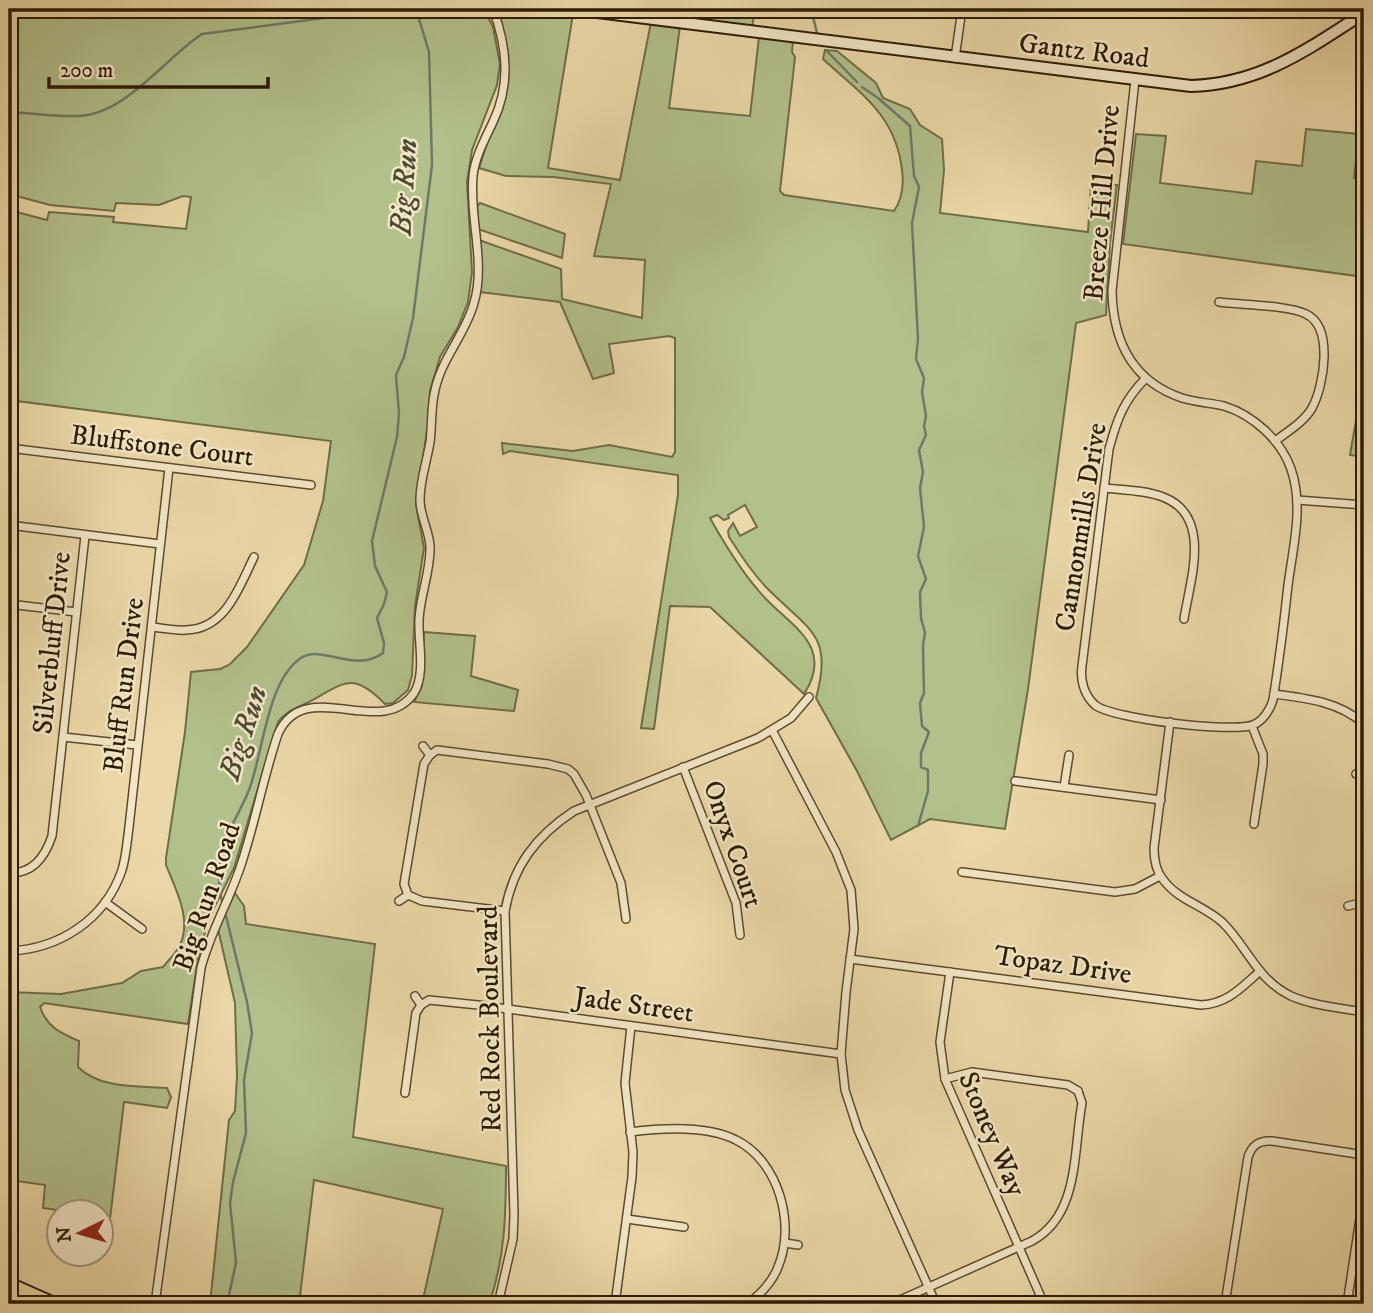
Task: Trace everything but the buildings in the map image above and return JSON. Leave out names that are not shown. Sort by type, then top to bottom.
[{"type":"main road","name":"Gantz Road","points":[[573,9],[618,12],[955,58],[1191,86],[1236,81],[1289,61],[1364,13]]},
{"type":"main road","points":[[9,1284],[54,1304]]},
{"type":"street","name":"Big Run Road","points":[[155,1304],[201,968],[256,820],[274,746],[284,721],[307,708],[334,707],[377,712],[391,709],[409,698],[417,687],[419,618],[430,546],[420,500],[432,430],[434,396],[445,359],[468,317],[476,294],[478,271],[473,175],[477,157],[499,108],[505,86],[504,50],[493,9]]},
{"type":"street","points":[[955,58],[962,9]]},
{"type":"street","name":"Breeze Hill Drive","points":[[1135,80],[1112,291],[1112,316],[1118,339],[1146,378],[1164,390],[1184,398],[1227,407],[1244,415],[1275,441],[1291,467],[1297,500],[1297,519],[1274,694],[1268,712],[1252,726]]},
{"type":"street","points":[[1219,302],[1298,311],[1312,317],[1322,330],[1325,345],[1313,407],[1275,441]]},
{"type":"street","name":"Cannonmills Drive","points":[[1146,378],[1117,416],[1109,449],[1082,683],[1095,705],[1109,712],[1170,722]]},
{"type":"street","name":"Bluffstone Court","points":[[9,448],[311,485]]},
{"type":"street","name":"Bluff Run Drive","points":[[9,951],[42,946],[59,940],[89,920],[105,902],[121,872],[169,468]]},
{"type":"street","points":[[1104,488],[1165,498],[1176,503],[1191,523],[1195,548],[1184,619]]},
{"type":"street","points":[[1297,500],[1364,505]]},
{"type":"street","points":[[9,525],[160,544]]},
{"type":"street","name":"Silverbluff Drive","points":[[9,873],[25,870],[41,859],[52,836],[85,536]]},
{"type":"street","points":[[152,627],[200,629],[214,622],[230,605],[254,557]]},
{"type":"street","points":[[9,604],[76,611]]},
{"type":"street","points":[[1274,694],[1332,705],[1355,715],[1364,724]]},
{"type":"street","name":"Red Rock Boulevard","points":[[498,1304],[505,1280],[514,1214],[505,911],[514,877],[537,840],[554,824],[589,803],[772,730],[790,718],[809,696]]},
{"type":"street","points":[[1254,824],[1263,754],[1252,726],[1229,729],[1170,722],[1154,857],[1160,876],[1178,895],[1223,923],[1259,972],[1273,985],[1292,996],[1364,1012]]},
{"type":"street","points":[[772,730],[845,870],[854,909],[855,929],[841,1055],[845,1090],[853,1117],[936,1304]]},
{"type":"street","points":[[63,737],[138,745]]},
{"type":"street","points":[[423,746],[430,755]]},
{"type":"street","points":[[505,911],[422,901],[408,895],[404,884],[424,764],[437,750],[562,767],[574,774],[589,803],[621,883],[626,919]]},
{"type":"street","points":[[1064,787],[1069,755]]},
{"type":"street","name":"Onyx Court","points":[[683,767],[736,903],[740,935]]},
{"type":"street","points":[[1356,774],[1364,769]]},
{"type":"street","points":[[1015,781],[1161,800]]},
{"type":"street","points":[[962,872],[1115,892],[1135,890],[1160,876]]},
{"type":"street","points":[[399,901],[408,895]]},
{"type":"street","points":[[105,902],[142,929]]},
{"type":"street","points":[[1348,906],[1364,902]]},
{"type":"street","name":"Topaz Drive","points":[[850,959],[1201,1005],[1211,1005],[1230,998],[1259,972]]},
{"type":"street","name":"Stoney Way","points":[[950,972],[940,1042],[945,1079],[1044,1304]]},
{"type":"street","points":[[405,1093],[416,1013],[421,1005],[415,996]]},
{"type":"street","name":"Jade Street","points":[[421,1005],[429,1000],[507,1009],[841,1055]]},
{"type":"street","points":[[615,1304],[632,1177],[625,1083],[631,1026]]},
{"type":"street","points":[[891,1304],[1041,1236],[1051,1228],[1064,1209],[1069,1192],[1082,1104],[1079,1091],[1069,1085],[972,1072],[945,1079]]},
{"type":"street","points":[[1079,1091],[1086,1086]]},
{"type":"street","points":[[630,1132],[662,1128],[709,1133],[734,1139],[749,1147],[767,1167],[781,1201],[785,1243],[778,1269],[763,1292],[748,1304]]},
{"type":"street","points":[[1225,1304],[1248,1157],[1255,1144],[1272,1141],[1364,1155]]},
{"type":"street","points":[[1346,1304],[1364,1192]]},
{"type":"street","points":[[627,1219],[684,1227]]},
{"type":"street","points":[[785,1243],[798,1245]]},
{"type":"green space","points":[[9,9],[484,9],[493,27],[500,64],[497,85],[472,150],[467,182],[472,272],[468,302],[458,327],[440,357],[430,391],[416,505],[424,548],[415,606],[412,675],[408,690],[393,703],[385,704],[365,687],[348,683],[292,710],[278,722],[234,868],[208,920],[198,959],[188,1024],[44,1003],[40,1007],[46,1020],[55,1028],[79,1041],[78,1067],[87,1074],[108,1083],[167,1088],[171,1097],[167,1108],[124,1102],[113,1198],[46,1198],[46,1208],[43,1208],[45,1185],[9,1180],[9,992],[61,994],[122,983],[141,971],[163,967],[178,948],[183,935],[183,915],[166,858],[191,672],[220,669],[229,665],[247,647],[304,565],[323,501],[331,441],[9,400],[9,210],[47,220],[49,212],[114,217],[113,222],[186,229],[191,197],[183,196],[159,205],[116,203],[114,211],[50,205],[9,194]]},
{"type":"green space","points":[[499,9],[541,9],[573,14],[548,168],[620,180],[651,22],[680,26],[669,108],[750,116],[759,37],[793,41],[792,52],[795,57],[780,191],[784,195],[894,211],[901,196],[902,170],[892,134],[863,95],[823,59],[825,50],[837,51],[876,83],[883,98],[910,109],[920,125],[942,139],[944,170],[940,213],[1088,232],[1091,185],[1117,185],[1106,315],[1076,323],[1028,689],[1005,829],[930,819],[891,840],[857,771],[816,698],[822,661],[815,637],[760,580],[729,537],[728,531],[733,523],[740,536],[757,527],[745,505],[724,520],[717,515],[710,518],[751,582],[804,636],[815,661],[813,676],[804,694],[710,607],[670,606],[654,729],[641,728],[678,495],[678,475],[510,451],[503,454],[502,443],[573,451],[609,445],[672,457],[675,452],[675,338],[669,336],[609,344],[614,373],[593,379],[560,302],[480,292],[479,240],[561,269],[562,299],[642,318],[645,260],[594,256],[611,184],[553,177],[506,176],[479,168],[506,86],[507,55]]},
{"type":"green space","points":[[694,9],[755,9],[752,28],[693,20]]},
{"type":"green space","points":[[1306,129],[1359,134],[1354,178],[1364,180],[1364,277],[1123,244],[1136,134],[1166,136],[1160,183],[1252,194],[1256,161],[1302,166]]},
{"type":"green space","points":[[480,203],[565,234],[562,258],[478,229],[477,207]]},
{"type":"green space","points":[[1364,375],[1364,457],[1350,455]]},
{"type":"green space","points":[[424,632],[475,636],[471,676],[518,690],[514,711],[414,702],[422,686]]},
{"type":"green space","points":[[235,893],[244,906],[246,924],[375,944],[353,1137],[506,1166],[501,1253],[489,1304],[422,1304],[443,1209],[314,1180],[299,1304],[210,1304],[229,1120],[235,1111],[237,1076],[235,1003],[218,929]]},
{"type":"waterway","points":[[9,112],[70,116],[96,113],[129,96],[202,34],[392,9]]},
{"type":"waterway","name":"Big Run","points":[[223,906],[219,877],[222,850],[249,790],[280,683],[301,658],[310,655],[361,661],[383,653],[384,643],[377,618],[387,592],[375,566],[372,541],[397,437],[399,413],[396,375],[404,357],[413,318],[432,165],[429,52],[416,9]]},
{"type":"waterway","points":[[816,9],[813,17],[817,33]]},
{"type":"waterway","points":[[826,50],[857,82]]},
{"type":"waterway","points":[[862,87],[910,126],[914,176],[919,187],[912,223],[918,339],[916,359],[924,378],[922,392],[926,416],[926,435],[919,450],[923,472],[920,488],[924,527],[918,556],[926,579],[920,592],[921,618],[925,633],[924,693],[920,703],[922,726],[929,732],[921,753],[921,767],[928,770],[928,791],[918,826]]},
{"type":"waterway","name":"Big Run","points":[[225,912],[252,1033],[244,1080],[246,1133],[230,1203],[236,1263],[227,1304]]}]
